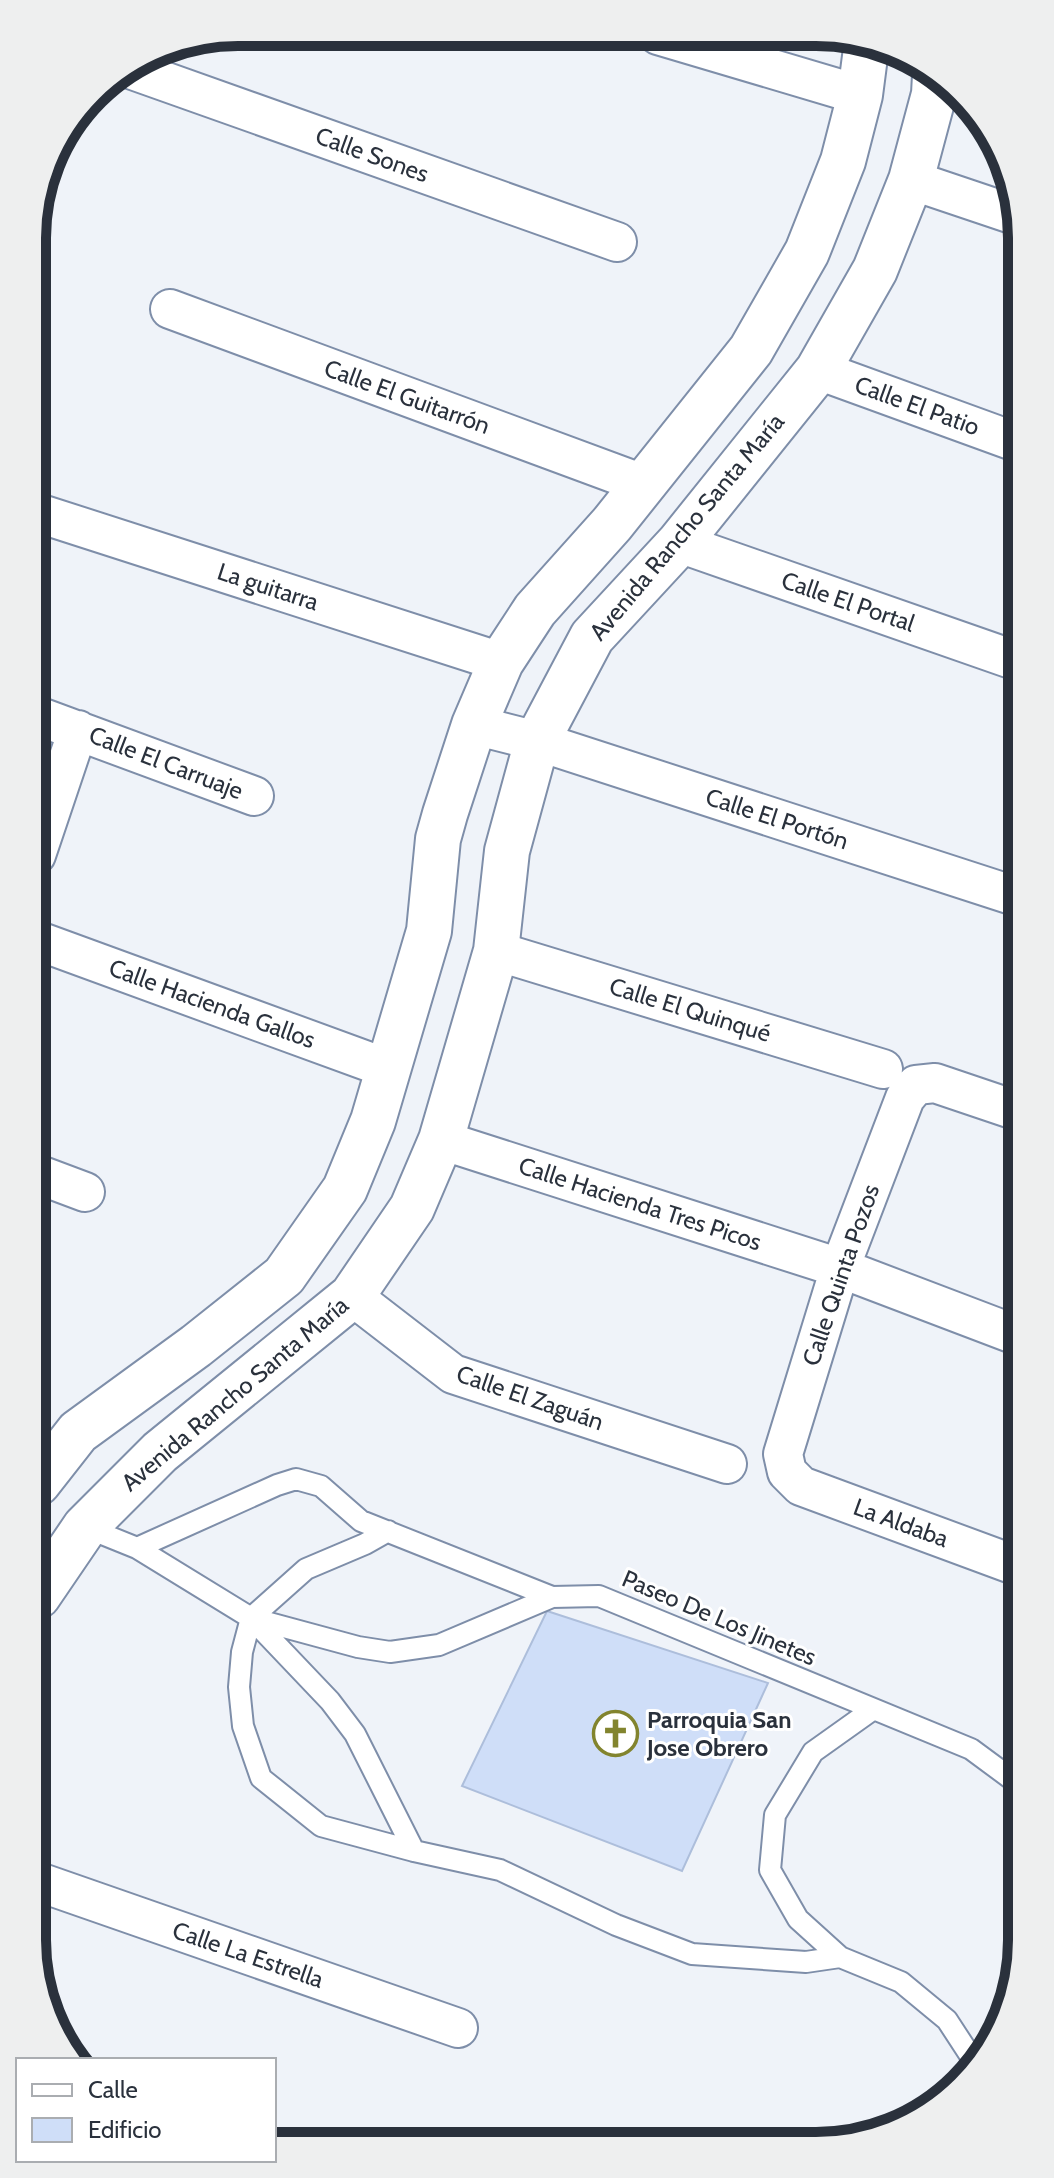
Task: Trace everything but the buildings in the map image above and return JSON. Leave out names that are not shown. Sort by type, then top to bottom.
[{"type":"street","points":[[695,46],[860,95]]},
{"type":"street","points":[[46,1473],[78,1432],[196,1346],[284,1276],[345,1189],[373,1121],[429,931],[438,839],[445,814],[474,725],[501,662],[535,610],[643,484],[751,350],[807,252],[843,161],[860,95],[865,53]]},
{"type":"street","name":"Calle Sones","points":[[141,73],[617,242]]},
{"type":"street","name":"Avenida Rancho Santa María","points":[[46,1584],[85,1527],[160,1452],[352,1296],[412,1208],[441,1140],[496,951],[507,851],[537,741],[592,637],[679,543],[818,370],[875,270],[911,180],[934,88]]},
{"type":"street","points":[[911,180],[1006,212]]},
{"type":"street","name":"Calle El Guitarrón","points":[[170,309],[643,484]]},
{"type":"street","name":"Calle El Patio","points":[[818,370],[1008,439]]},
{"type":"street","name":"La guitarra","points":[[46,516],[501,662]]},
{"type":"street","name":"Calle El Portal","points":[[679,543],[1008,658]]},
{"type":"street","name":"Calle El Carruaje","points":[[46,719],[254,796]]},
{"type":"street","name":"Calle El Portón","points":[[474,725],[537,741],[1008,894]]},
{"type":"street","points":[[46,825],[78,730]]},
{"type":"street","points":[[445,814],[512,835]]},
{"type":"street","name":"Calle Hacienda Gallos","points":[[46,944],[389,1069]]},
{"type":"street","name":"Calle El Quinqué","points":[[496,951],[1008,1108]]},
{"type":"street","name":"Calle Quinta Pozos","points":[[787,1472],[783,1454],[840,1268],[905,1098],[900,1077]]},
{"type":"street","name":"Calle Hacienda Tres Picos","points":[[441,1140],[840,1268],[1008,1332]]},
{"type":"street","points":[[46,1177],[85,1192]]},
{"type":"street","name":"Calle El Zaguán","points":[[352,1296],[453,1374],[727,1464]]},
{"type":"street","name":"La Aldaba","points":[[787,1472],[801,1486],[1008,1563]]},
{"type":"street","name":"Calle La Estrella","points":[[46,1884],[458,2028]]},
{"type":"lane","name":"Paseo De Los Jinetes","points":[[137,1548],[296,1479],[321,1486],[361,1521],[552,1597],[599,1596],[971,1749],[1008,1776]]},
{"type":"lane","points":[[85,1527],[137,1548],[251,1618],[330,1701],[355,1734],[414,1851]]},
{"type":"lane","points":[[388,1531],[306,1569],[251,1618],[242,1652],[239,1687],[243,1726],[261,1778],[321,1826],[500,1870],[616,1925],[692,1954],[806,1962],[840,1957]]},
{"type":"lane","points":[[251,1618],[358,1647],[390,1652],[439,1645],[552,1597]]},
{"type":"lane","points":[[872,1710],[813,1752],[775,1815],[770,1870],[798,1919],[840,1957],[901,1982],[947,2020],[970,2055]]},
{"type":"place","name":"Parroquia San Jose Obrero","points":[[616,1734]]}]
